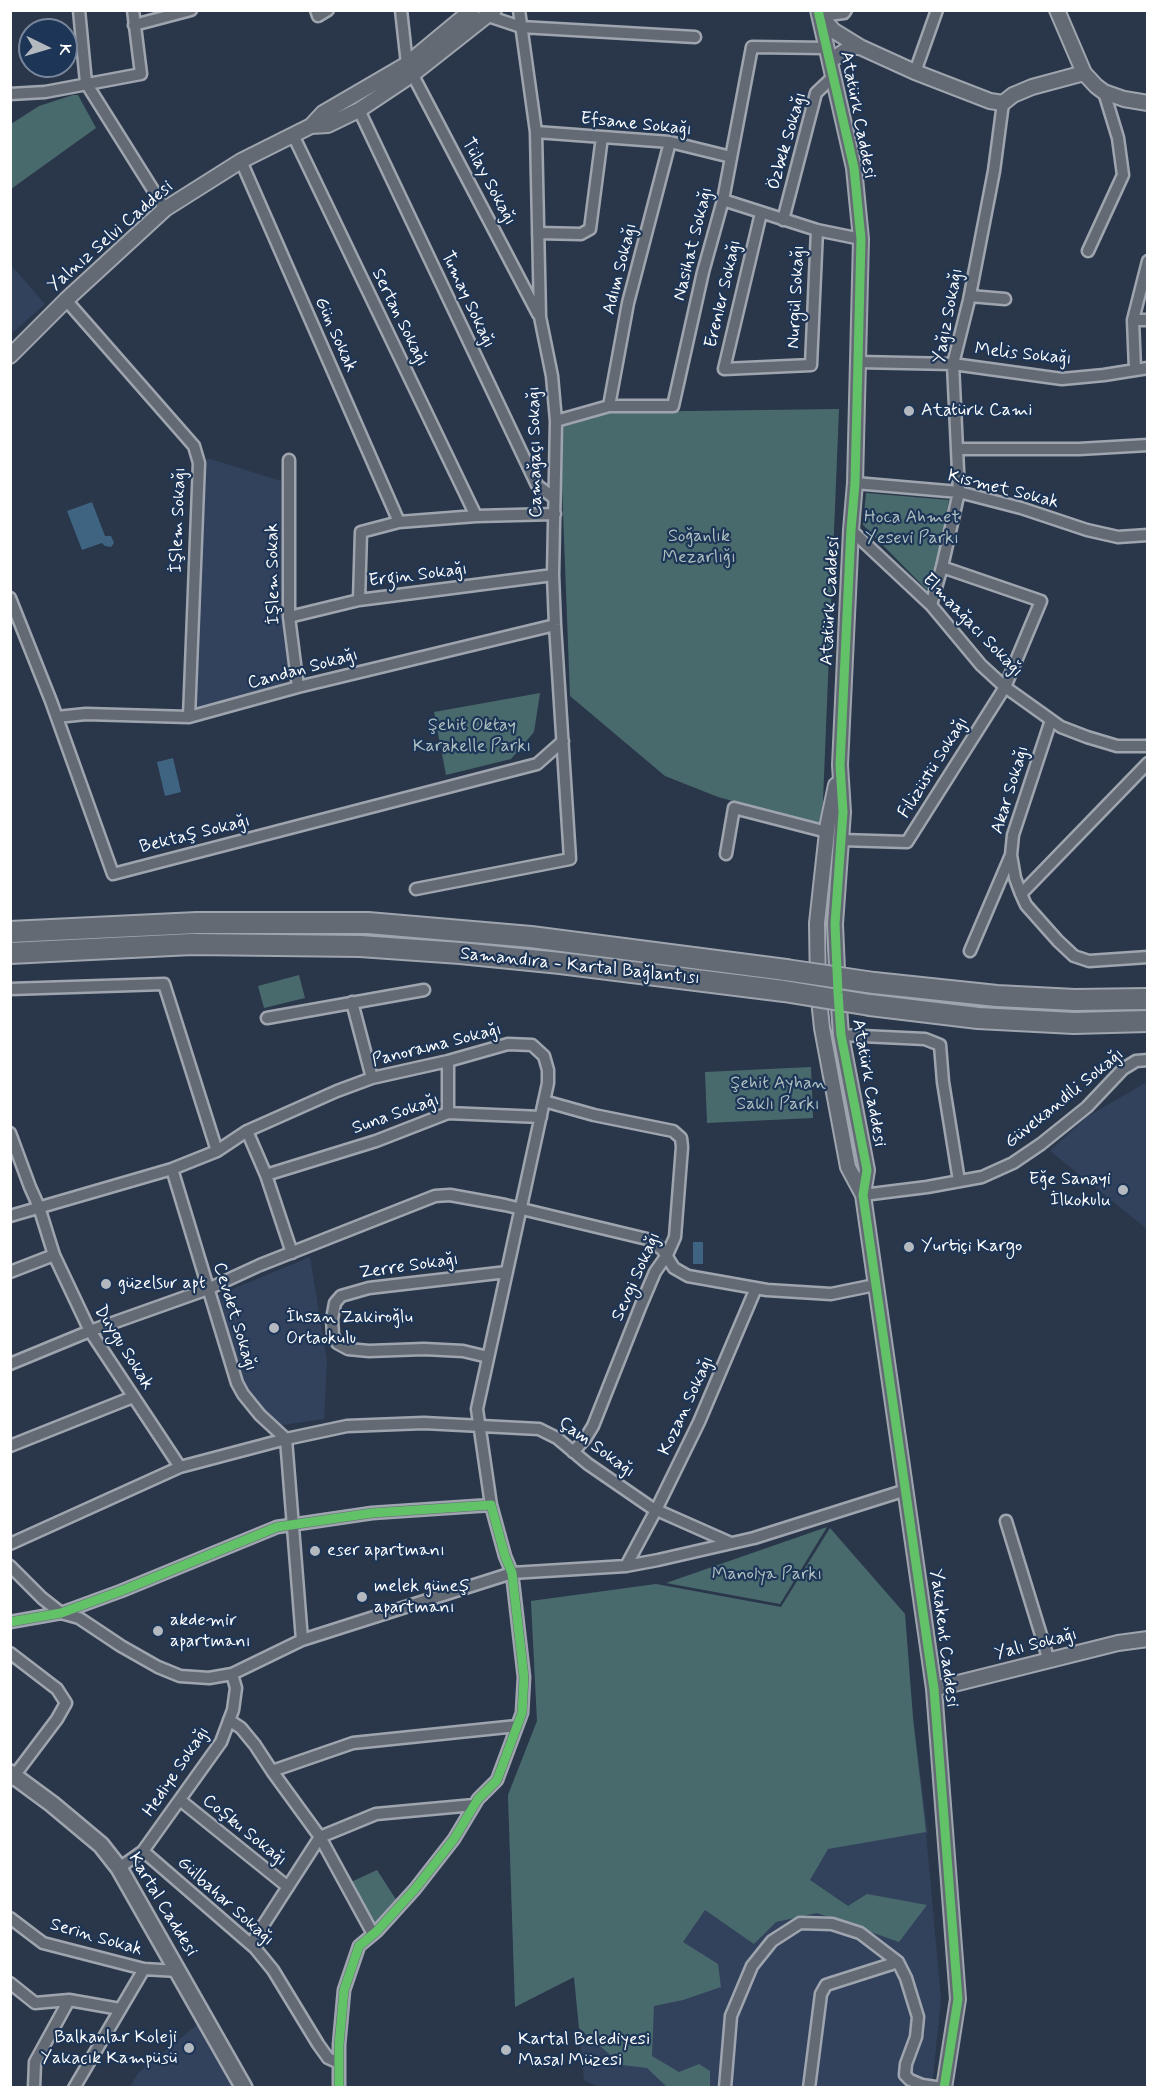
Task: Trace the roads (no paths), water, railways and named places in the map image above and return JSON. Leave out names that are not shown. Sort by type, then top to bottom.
[{"type":"highway","name":"Samandıra - Kartal Bağlantısı","points":[[10,930],[197,923],[368,923],[554,940],[874,983],[998,996],[1148,999]]},
{"type":"highway","name":"Samandıra - Kartal Bağlantısı","points":[[10,953],[192,944],[360,946],[538,961],[671,976],[978,1018],[1074,1023],[1148,1021]]},
{"type":"main road","name":"Kartal Caddesi","points":[[12,1776],[101,1845],[118,1868],[244,2088]]},
{"type":"street","points":[[79,10],[86,84],[165,209]]},
{"type":"street","points":[[10,94],[45,92],[141,74],[133,10]]},
{"type":"street","points":[[134,25],[191,10]]},
{"type":"street","points":[[401,10],[410,69]]},
{"type":"street","name":"Yalnız Selvi Caddesi","points":[[10,356],[66,300],[165,209],[240,161],[311,126],[323,113],[410,69],[472,10]]},
{"type":"street","name":"Camağaçı Sokağı","points":[[416,889],[570,859],[553,574],[556,422],[552,376],[540,317],[536,132],[519,10]]},
{"type":"street","points":[[818,13],[844,13],[846,10]]},
{"type":"street","points":[[915,72],[937,10]]},
{"type":"street","points":[[1057,10],[1084,73],[1096,86],[1104,92],[1124,99],[1148,103]]},
{"type":"street","points":[[491,13],[521,27],[695,37]]},
{"type":"street","name":"Yalnız Selvi Caddesi","points":[[311,126],[328,125],[359,110],[410,69],[491,13]]},
{"type":"street","points":[[818,13],[834,31],[860,47],[915,72],[990,101],[1003,103],[1013,95],[1032,87],[1084,73]]},
{"type":"street","name":"Atatürk Caddesi","points":[[818,13],[854,168],[861,239],[855,483],[840,765],[843,812],[835,924],[841,1035],[867,1170],[863,1195]]},
{"type":"street","name":"Nasihat Sokağı","points":[[556,422],[609,406],[672,406],[703,272],[723,200],[752,47],[828,54]]},
{"type":"street","points":[[828,54],[851,47],[860,47]]},
{"type":"street","name":"Tülay Sokağı","points":[[410,69],[540,317]]},
{"type":"street","name":"Özbek Sokağı","points":[[783,220],[816,93],[834,76]]},
{"type":"street","points":[[1088,251],[1123,175],[1118,138],[1104,92]]},
{"type":"street","name":"Yağız Sokağı","points":[[930,605],[942,567],[959,492],[953,364],[970,296],[994,171],[1003,103]]},
{"type":"street","name":"Tumay Sokağı","points":[[359,110],[537,485],[554,498]]},
{"type":"street","name":"Efsane Sokağı","points":[[536,132],[670,142],[730,157]]},
{"type":"street","name":"Sertan Sokağı","points":[[293,135],[476,516]]},
{"type":"street","points":[[538,233],[581,234],[590,229],[602,137]]},
{"type":"street","name":"Adım Sokağı","points":[[609,406],[628,303],[670,142]]},
{"type":"street","name":"Gün Sokak","points":[[240,161],[399,522]]},
{"type":"street","points":[[723,200],[817,230],[861,239]]},
{"type":"street","name":"Erenler Sokağı","points":[[761,213],[724,369],[811,365]]},
{"type":"street","name":"Nurgül Sokağı","points":[[811,365],[817,230]]},
{"type":"street","points":[[1135,369],[1134,320],[1148,261]]},
{"type":"street","points":[[970,296],[1005,299]]},
{"type":"street","name":"İşlem Sokağı","points":[[66,300],[194,446],[199,463],[189,717]]},
{"type":"street","points":[[1134,320],[1148,320]]},
{"type":"street","name":"Melis Sokağı","points":[[858,362],[953,364],[1062,379],[1148,368]]},
{"type":"street","points":[[958,449],[1079,449],[1148,445]]},
{"type":"street","name":"İşlem Sokak","points":[[289,460],[289,617],[298,687]]},
{"type":"street","name":"Kismet Sokak","points":[[855,483],[959,492],[1021,508],[1087,530],[1118,537],[1144,536]]},
{"type":"street","points":[[359,600],[361,532],[399,522],[476,516],[555,514]]},
{"type":"street","name":"Elmaağacı Sokağı","points":[[851,530],[930,605],[981,665],[1005,687],[1061,727],[1117,746],[1148,746]]},
{"type":"street","points":[[1144,536],[1148,547]]},
{"type":"street","points":[[942,567],[1041,601],[1005,687]]},
{"type":"street","name":"Ergin Sokağı","points":[[289,617],[359,600],[553,574]]},
{"type":"street","name":"Bektaş Sokağı","points":[[10,598],[57,717],[113,873],[537,764],[563,741]]},
{"type":"street","name":"Candan Sokağı","points":[[57,717],[86,714],[189,717],[298,687],[555,625]]},
{"type":"street","name":"Filizüstü Sokağı","points":[[841,840],[907,842],[1005,687]]},
{"type":"street","name":"Akar Sokağı","points":[[1051,720],[1013,835],[1011,855],[1015,878],[1021,894],[1026,904],[1042,923],[1074,956],[1089,961],[1148,957]]},
{"type":"street","points":[[1021,894],[1148,763]]},
{"type":"street","name":"Atatürk Caddesi","points":[[840,765],[827,832],[818,923],[818,990],[822,1028],[848,1167],[863,1195]]},
{"type":"street","points":[[726,854],[734,808],[827,832]]},
{"type":"street","points":[[970,951],[1011,855]]},
{"type":"street","points":[[10,988],[164,984],[217,1151]]},
{"type":"street","points":[[267,1018],[424,990]]},
{"type":"street","points":[[352,1002],[372,1078]]},
{"type":"street","points":[[841,1035],[925,1040],[940,1045],[943,1082],[959,1181]]},
{"type":"street","name":"Panorama Sokağı","points":[[10,1216],[172,1169],[217,1151],[247,1131],[337,1090],[372,1078],[448,1061],[508,1044],[532,1045],[544,1056],[548,1070],[548,1083],[477,1409],[491,1505],[512,1573],[524,1677],[522,1713],[497,1780],[474,1805],[454,1839],[415,1889],[359,1946],[344,1990],[339,2088]]},
{"type":"street","name":"Güvekandili Sokağı","points":[[863,1195],[981,1177],[1013,1162],[1041,1144],[1087,1107],[1123,1069],[1136,1061],[1148,1060]]},
{"type":"street","points":[[448,1061],[448,1113]]},
{"type":"street","name":"Sevgi Sokağı","points":[[544,1101],[594,1115],[673,1131],[681,1138],[675,1237],[667,1255],[655,1272],[593,1426],[573,1452]]},
{"type":"street","name":"Suna Sokağı","points":[[266,1174],[376,1141],[448,1113],[541,1117]]},
{"type":"street","points":[[247,1131],[266,1174],[291,1253]]},
{"type":"street","name":"Duygu Sokak","points":[[10,1133],[39,1207],[54,1255],[90,1331],[180,1467]]},
{"type":"street","name":"Cevdet Sokağı","points":[[172,1169],[237,1383],[260,1415],[286,1438]]},
{"type":"street","name":"Yakakent Caddesi","points":[[863,1195],[934,1689],[958,1999],[943,2088]]},
{"type":"street","points":[[10,1364],[435,1197],[450,1196],[521,1208],[647,1239],[662,1249],[674,1268],[688,1276],[756,1288],[831,1294],[875,1286]]},
{"type":"street","points":[[10,1272],[54,1255]]},
{"type":"street","name":"Zerre Sokağı","points":[[488,1357],[463,1351],[348,1349],[337,1343],[333,1335],[332,1319],[335,1303],[341,1296],[369,1288],[507,1272]]},
{"type":"street","name":"Kozan Sokağı","points":[[626,1566],[699,1422],[756,1288]]},
{"type":"street","points":[[10,1446],[133,1397]]},
{"type":"street","name":"Çam Sokağı","points":[[10,1544],[180,1467],[286,1438],[347,1426],[424,1423],[538,1429],[557,1438],[588,1464],[656,1510],[731,1543]]},
{"type":"street","points":[[286,1438],[302,1640]]},
{"type":"street","points":[[10,1566],[42,1598],[61,1613],[80,1618],[121,1646],[158,1667],[180,1676],[209,1678],[232,1674],[302,1640],[512,1573],[626,1566],[731,1543],[906,1490]]},
{"type":"street","points":[[10,1622],[61,1613],[152,1579],[276,1527],[372,1513],[491,1505]]},
{"type":"street","points":[[1006,1521],[1049,1661]]},
{"type":"street","name":"Yalı Sokağı","points":[[934,1689],[1118,1643],[1148,1639]]},
{"type":"street","points":[[10,1653],[57,1689],[66,1703],[57,1719],[12,1776]]},
{"type":"street","name":"Hediye Sokağı","points":[[143,1851],[220,1742],[233,1710],[236,1688],[232,1674]]},
{"type":"street","points":[[229,1720],[241,1728],[255,1745],[320,1837],[373,1934]]},
{"type":"street","points":[[272,1771],[352,1743],[518,1726]]},
{"type":"street","name":"Coşku Sokağı","points":[[180,1800],[288,1887]]},
{"type":"street","points":[[251,1944],[320,1837],[376,1814],[474,1805]]},
{"type":"street","points":[[118,1868],[143,1851]]},
{"type":"street","name":"Gülbahar Sokağı","points":[[143,1851],[251,1944],[273,1970],[328,2058],[339,2062]]},
{"type":"street","name":"Serin Sokak","points":[[10,1918],[43,1943],[144,1969],[178,1971]]},
{"type":"street","points":[[725,2088],[732,2016],[752,1966],[772,1941],[800,1923],[832,1924],[860,1933],[898,1962],[906,1978],[918,2018],[916,2037],[906,2064],[905,2075],[922,2085],[943,2088]]},
{"type":"street","points":[[809,2088],[821,1994],[826,1985],[898,1962]]},
{"type":"street","points":[[74,2088],[144,1969]]},
{"type":"street","points":[[10,1983],[35,2003],[69,2000],[120,2009]]},
{"type":"street","points":[[34,2088],[35,2062],[69,2000]]},
{"type":"place","name":"Atatürk Cami","points":[[909,411]]},
{"type":"place","name":"Eğe Sanayi İlkokulu","points":[[1123,1190]]},
{"type":"place","name":"Yurtiçi Kargo","points":[[909,1247]]},
{"type":"place","name":"güzelsur apt","points":[[106,1284]]},
{"type":"place","name":"İhsan Zakiroğlu Ortaokulu","points":[[274,1328]]},
{"type":"place","name":"eser apartmanı","points":[[315,1551]]},
{"type":"place","name":"melek güneş apartmanı","points":[[362,1597]]},
{"type":"place","name":"akdemir apartmanı","points":[[158,1631]]},
{"type":"place","name":"Balkanlar Koleji Yakacık Kampüsü","points":[[189,2048]]},
{"type":"place","name":"Kartal Belediyesi Masal Müzesi","points":[[506,2050]]},
{"type":"park label","name":"Hoca Ahmet Yesevi Parkı","points":[[912,528]]},
{"type":"park label","name":"Soğanlık Mezarlığı","points":[[699,547]]},
{"type":"park label","name":"Şehit Oktay Karakelle Parkı","points":[[472,736]]},
{"type":"park label","name":"Şehit Ayhan Saklı Parkı","points":[[778,1094]]},
{"type":"park label","name":"Manolya Parkı","points":[[767,1575]]}]
